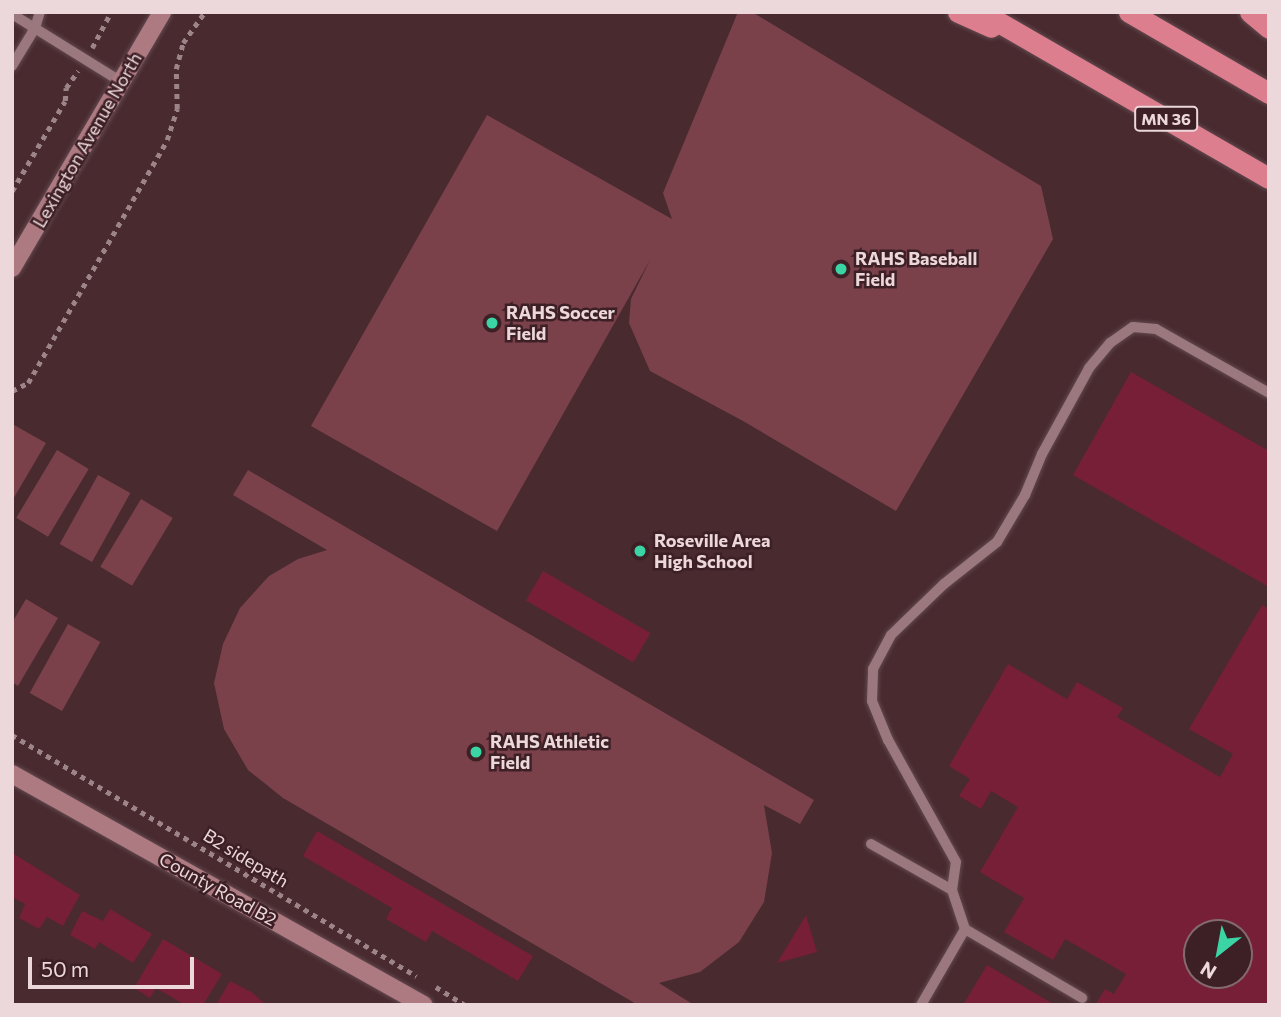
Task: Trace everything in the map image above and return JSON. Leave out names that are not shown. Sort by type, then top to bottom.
[{"type":"highway","points":[[958,12],[1064,60]]},
{"type":"highway","name":"MN 36","points":[[981,12],[1269,178]]},
{"type":"highway","points":[[1129,12],[1269,93]]},
{"type":"highway","points":[[1250,12],[1269,28]]},
{"type":"street","name":"Lexington Avenue North","points":[[12,268],[162,12]]},
{"type":"street","name":"County Road B2","points":[[12,774],[424,1005]]},
{"type":"lane","points":[[12,66],[35,28],[40,12]]},
{"type":"lane","points":[[12,14],[120,81]]},
{"type":"lane","points":[[1082,998],[965,929],[951,890],[956,863],[888,740],[872,701],[873,670],[891,635],[944,584],[996,542],[1025,495],[1042,454],[1089,368],[1110,343],[1133,327],[1156,329],[1269,393]]},
{"type":"lane","points":[[871,844],[951,890]]},
{"type":"lane","points":[[922,1005],[965,929]]},
{"type":"path","points":[[12,191],[111,12]]},
{"type":"path","points":[[12,391],[28,383],[167,140],[177,109],[176,69],[183,43],[205,12]]},
{"type":"path","name":"B2 sidepath","points":[[12,735],[418,976]]},
{"type":"path","points":[[430,984],[465,1005]]},
{"type":"shaded area","name":"RAHS Baseball Field","points":[[738,12],[752,12],[1041,186],[1053,239],[896,511],[743,421],[650,371],[629,323],[631,299],[650,260],[497,531],[311,426],[487,115],[672,219],[663,193]]},
{"type":"shaded area","points":[[14,425],[46,443],[12,501],[12,429]]},
{"type":"shaded area","points":[[57,450],[89,469],[48,537],[16,518]]},
{"type":"shaded area","name":"RAHS Athletic Field","points":[[248,470],[814,800],[800,824],[764,805],[772,853],[764,902],[739,942],[700,972],[659,983],[694,1005],[638,1005],[283,798],[248,770],[224,729],[214,683],[223,644],[240,608],[269,576],[298,559],[327,550],[233,495]]},
{"type":"shaded area","points":[[98,475],[130,493],[92,562],[60,544]]},
{"type":"shaded area","points":[[141,499],[173,518],[132,586],[100,567]]},
{"type":"shaded area","points":[[26,599],[58,618],[18,686],[12,682],[12,623]]},
{"type":"shaded area","points":[[68,624],[100,642],[62,711],[30,693]]},
{"type":"building","points":[[1131,372],[1269,451],[1269,587],[1073,475]]},
{"type":"building","points":[[543,571],[650,633],[633,662],[526,600]]},
{"type":"building","points":[[1262,605],[1269,609],[1269,1005],[1095,1005],[1105,989],[1114,994],[1126,974],[1065,939],[1053,960],[1004,932],[1024,898],[980,872],[1018,807],[991,791],[981,809],[959,796],[970,779],[949,766],[1008,664],[1067,699],[1077,682],[1123,708],[1117,717],[1220,777],[1233,754],[1189,729]]},
{"type":"building","points":[[317,831],[533,956],[518,981],[432,931],[426,942],[386,919],[392,908],[303,856]]},
{"type":"building","points":[[14,854],[80,895],[63,926],[47,917],[39,929],[19,918],[25,904],[12,897]]},
{"type":"building","points":[[110,909],[152,934],[133,963],[99,942],[95,949],[70,935],[82,911],[103,921]]},
{"type":"building","points":[[806,915],[817,952],[777,963]]},
{"type":"building","points":[[163,939],[222,974],[203,1005],[185,1005],[156,988],[150,998],[134,988]]},
{"type":"building","points":[[987,965],[1055,1005],[963,1005]]},
{"type":"building","points":[[230,981],[253,993],[266,1005],[216,1005]]},
{"type":"place","name":"RAHS Baseball Field","points":[[841,269]]},
{"type":"place","name":"RAHS Soccer Field","points":[[492,323]]},
{"type":"place","name":"Roseville Area High School","points":[[640,551]]},
{"type":"place","name":"RAHS Athletic Field","points":[[476,752]]}]
